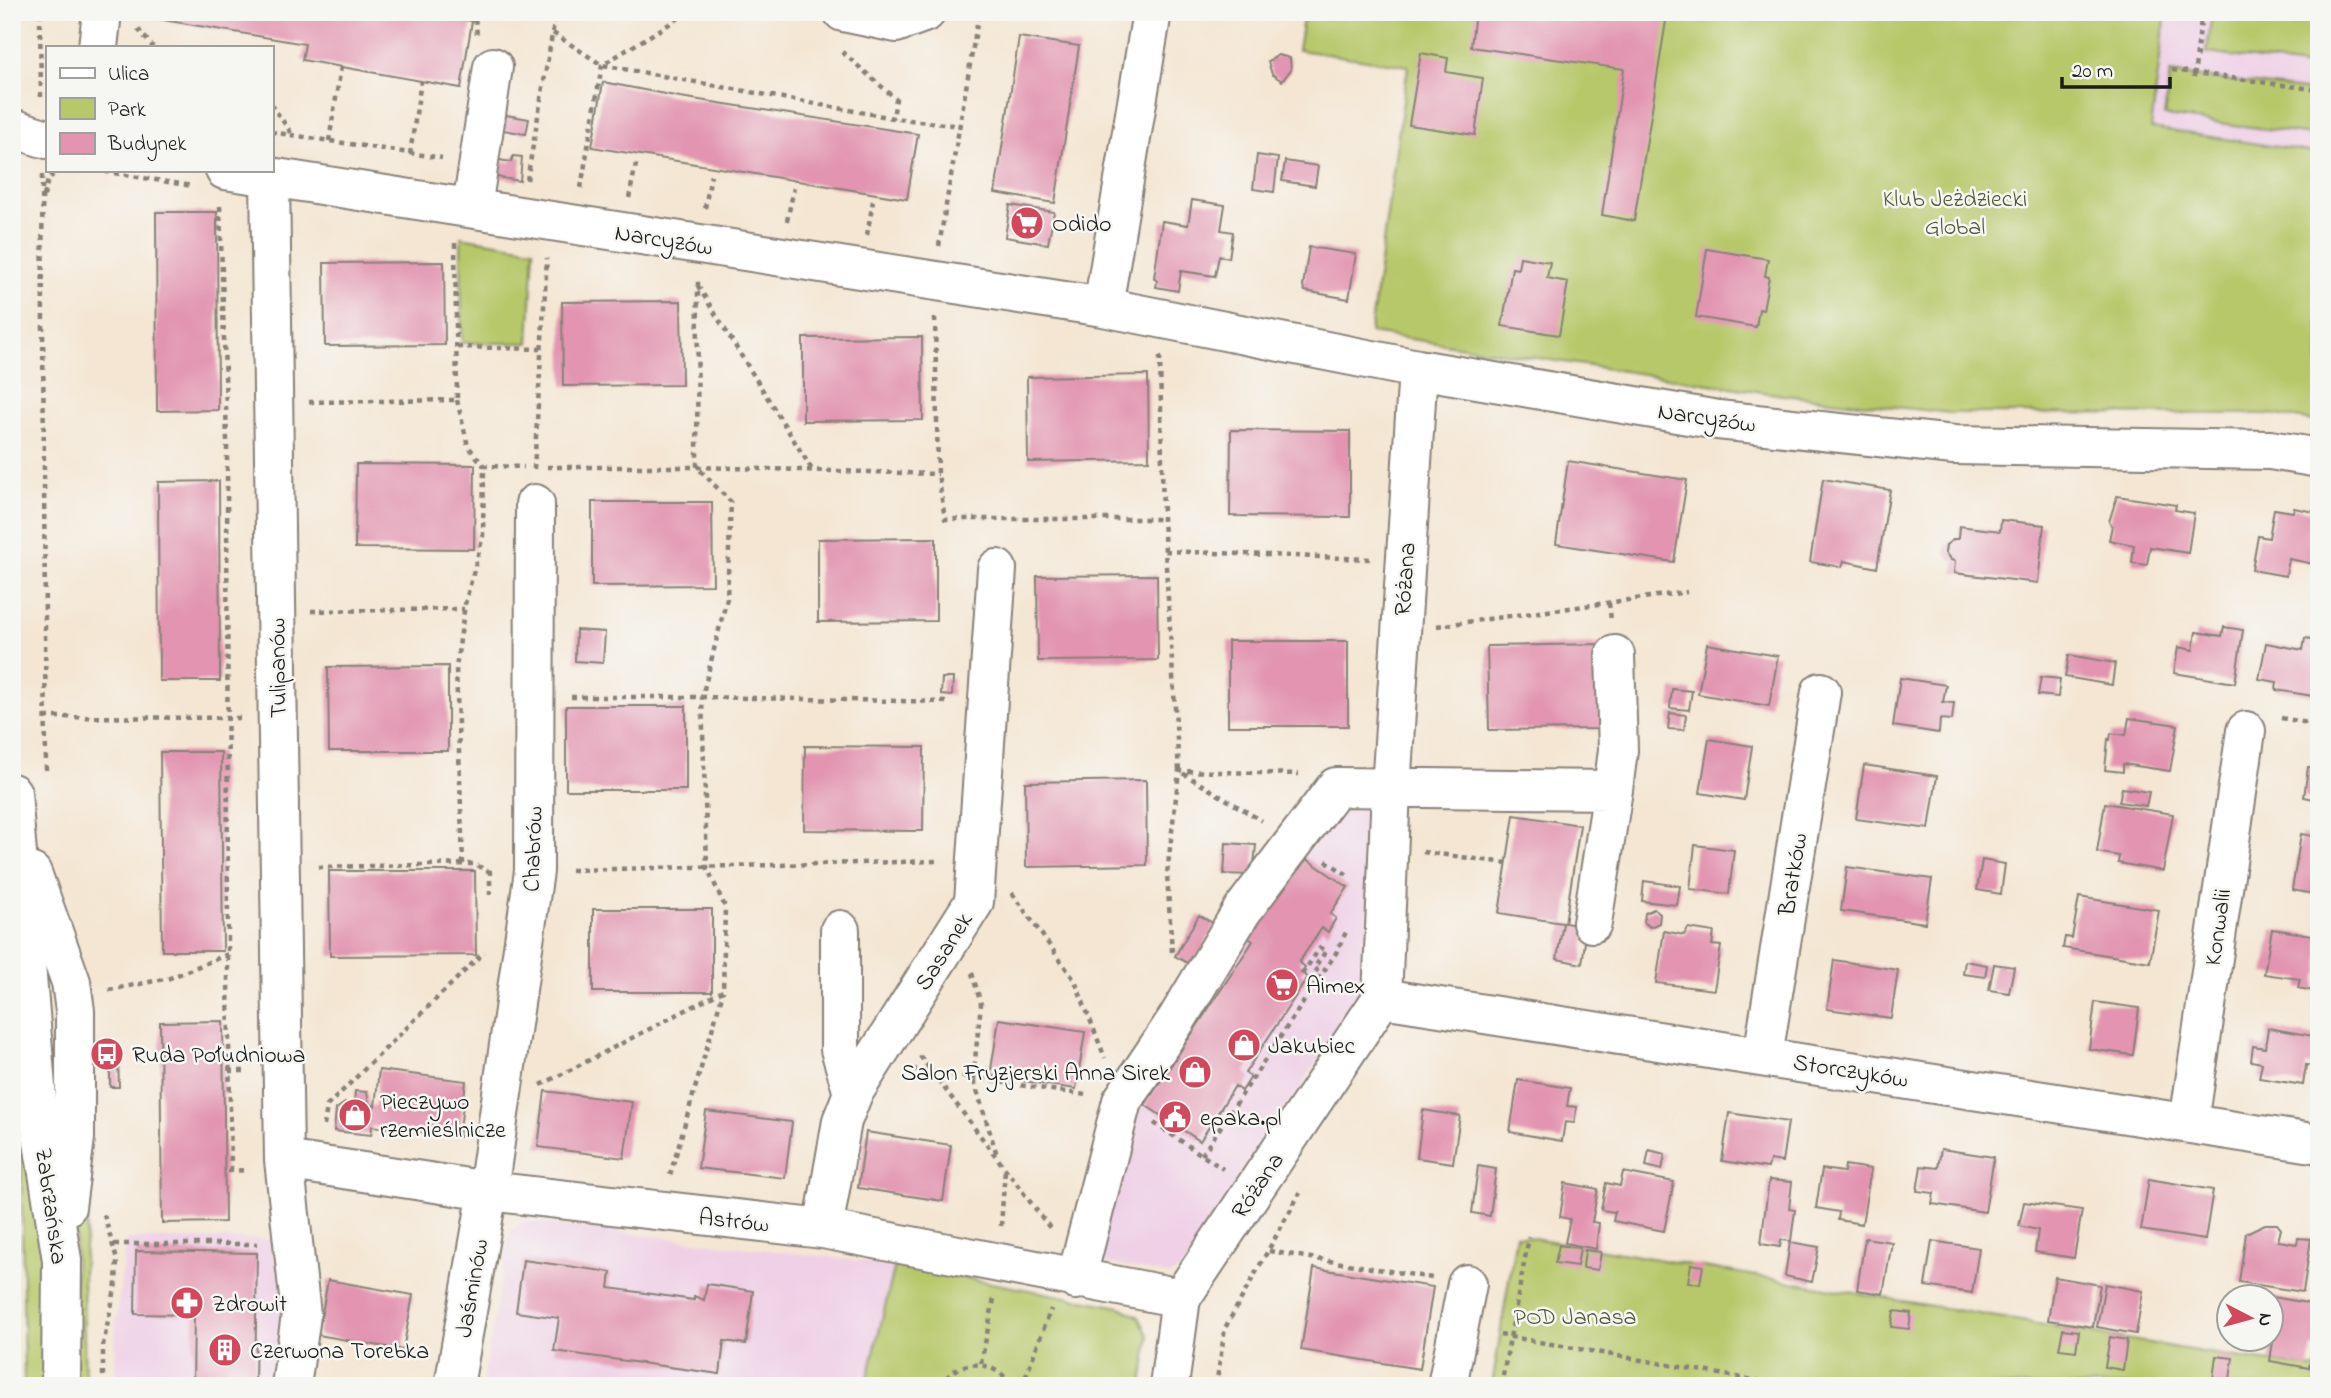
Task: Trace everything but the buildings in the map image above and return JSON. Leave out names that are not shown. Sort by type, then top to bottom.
[{"type":"street","points":[[832,30],[896,23],[926,12]]},
{"type":"street","points":[[1103,307],[1152,12]]},
{"type":"street","points":[[99,46],[118,18]]},
{"type":"street","points":[[463,219],[493,67]]},
{"type":"street","name":"Narcyzów","points":[[217,187],[270,177],[463,219],[549,221],[1103,307],[1747,432],[1954,445],[2270,450],[2319,457]]},
{"type":"street","name":"Tulipanów","points":[[270,177],[279,868],[300,1162],[293,1244],[301,1315],[291,1386]]},
{"type":"street","name":"Różana","points":[[1169,1386],[1181,1298],[1382,998],[1391,789],[1418,369]]},
{"type":"street","name":"Chabrów","points":[[488,1191],[534,871],[534,486]]},
{"type":"street","name":"Sasanek","points":[[823,1229],[842,1121],[863,1077],[974,902],[997,569]]},
{"type":"street","points":[[1592,923],[1618,750],[1615,656]]},
{"type":"street","name":"Bratków","points":[[1763,1056],[1821,692]]},
{"type":"street","name":"Konwalii","points":[[2189,1123],[2263,725]]},
{"type":"street","points":[[1069,1278],[1122,1101],[1177,1020],[1242,911],[1336,787],[1613,790]]},
{"type":"street","points":[[12,891],[24,799]]},
{"type":"street","name":"Zabrzańska","points":[[24,799],[38,1111],[62,1260],[61,1386]]},
{"type":"street","points":[[840,930],[840,1049],[863,1077]]},
{"type":"street","name":"Storczyków","points":[[1382,998],[2319,1144]]},
{"type":"street","name":"Astrów","points":[[300,1162],[488,1191],[823,1229],[1181,1298]]},
{"type":"street","name":"Jaśminów","points":[[454,1386],[488,1191]]},
{"type":"street","points":[[1447,1386],[1467,1284]]},
{"type":"path","points":[[24,799],[46,717],[40,12]]},
{"type":"path","points":[[527,183],[556,12]]},
{"type":"path","points":[[581,193],[602,65],[690,12]]},
{"type":"path","points":[[797,12],[832,30],[896,99],[893,118]]},
{"type":"path","points":[[938,252],[979,12]]},
{"type":"path","points":[[2194,75],[2202,12]]},
{"type":"path","points":[[118,18],[152,46]]},
{"type":"path","points":[[553,33],[602,65],[893,118],[960,126]]},
{"type":"path","points":[[329,141],[341,67]]},
{"type":"path","points":[[2172,70],[2319,90]]},
{"type":"path","points":[[410,154],[421,81]]},
{"type":"path","points":[[273,107],[294,136]]},
{"type":"path","points":[[273,132],[443,159]]},
{"type":"path","points":[[40,144],[46,171]]},
{"type":"path","points":[[629,201],[636,164]]},
{"type":"path","points":[[42,203],[48,180],[46,172]]},
{"type":"path","points":[[110,172],[217,187],[227,441],[231,1171]]},
{"type":"path","points":[[704,214],[711,175]]},
{"type":"path","points":[[786,227],[794,188]]},
{"type":"path","points":[[866,240],[873,201]]},
{"type":"path","points":[[463,219],[457,400],[468,446],[484,466],[534,486],[697,467],[938,474]]},
{"type":"path","points":[[534,486],[549,221]]},
{"type":"path","points":[[659,1212],[723,991],[724,907],[707,867],[702,697],[727,598],[731,502],[697,467],[698,286],[813,471]]},
{"type":"path","points":[[934,308],[938,474],[945,519],[1163,519]]},
{"type":"path","points":[[457,347],[541,349]]},
{"type":"path","points":[[1160,347],[1163,519],[1179,771],[1167,874],[1172,953]]},
{"type":"path","points":[[274,403],[457,400]]},
{"type":"path","points":[[463,864],[456,667],[464,609],[483,536],[484,466]]},
{"type":"path","points":[[1165,551],[1371,559]]},
{"type":"path","points":[[1433,627],[1687,592]]},
{"type":"path","points":[[276,611],[464,609]]},
{"type":"path","points":[[534,697],[948,702]]},
{"type":"path","points":[[46,717],[278,718]]},
{"type":"path","points":[[2263,725],[2319,725]]},
{"type":"path","points":[[1179,771],[1332,775],[1336,787]]},
{"type":"path","points":[[1179,771],[1357,880]]},
{"type":"path","points":[[1412,850],[1507,863]]},
{"type":"path","points":[[534,871],[941,861]]},
{"type":"path","points":[[279,868],[474,864],[490,872]]},
{"type":"path","points":[[1008,888],[1075,981],[1122,1101]]},
{"type":"path","points":[[960,925],[981,1004],[973,1078],[999,1160]]},
{"type":"path","points":[[1202,1155],[1336,953],[1346,931]]},
{"type":"path","points":[[300,1162],[327,1106],[490,947]]},
{"type":"path","points":[[1302,974],[1320,948],[1326,951],[1314,968],[1322,974]]},
{"type":"path","points":[[99,992],[170,978],[228,954]]},
{"type":"path","points":[[501,1107],[723,991]]},
{"type":"path","points":[[897,1024],[1066,1248],[1069,1278],[1022,1386]]},
{"type":"path","points":[[863,1077],[932,1072],[1122,1101],[1229,1173]]},
{"type":"path","points":[[1216,1386],[1225,1328],[1302,1189]]},
{"type":"path","points":[[103,1207],[106,1227],[114,1244],[117,1260],[116,1284],[103,1345],[103,1386]]},
{"type":"path","points":[[1501,1386],[1529,1237]]},
{"type":"path","points":[[114,1244],[293,1244]]},
{"type":"path","points":[[1269,1251],[1467,1284]]},
{"type":"path","points":[[1500,1335],[1788,1386]]},
{"type":"path","points":[[941,1386],[954,1370],[967,1364],[981,1363],[994,1367],[1005,1375],[1013,1386]]},
{"type":"shaded area","points":[[2166,12],[2319,12],[2319,153],[2150,128]]},
{"type":"shaded area","points":[[1374,802],[1364,986],[1240,1185],[1182,1269],[1169,1275],[1086,1259],[1133,1099],[1333,805]]},
{"type":"shaded area","points":[[525,1221],[895,1265],[866,1386],[482,1386],[510,1231]]},
{"type":"shaded area","name":"Czerwona Torebka","points":[[126,1239],[283,1239],[288,1312],[272,1386],[115,1386],[116,1324]]},
{"type":"green space","name":"Klub Jeżdziecki Global","points":[[1304,12],[2166,12],[2151,128],[2319,153],[2319,422],[2270,414],[1950,413],[1783,395],[1370,333],[1408,66],[1298,50]]},
{"type":"green space","points":[[2212,12],[2319,12],[2319,68],[2207,53]]},
{"type":"green space","points":[[2170,73],[2319,92],[2319,136],[2164,116]]},
{"type":"green space","points":[[461,237],[534,249],[529,343],[462,343]]},
{"type":"green space","points":[[21,1116],[44,1238],[47,1386],[24,1386]]},
{"type":"green space","points":[[84,1172],[90,1183],[83,1274],[85,1386],[76,1386],[75,1247]]},
{"type":"green space","name":"POD Janasa","points":[[1516,1235],[2202,1352],[2319,1369],[2319,1386],[1492,1386]]},
{"type":"green space","points":[[895,1265],[1120,1307],[1139,1317],[1149,1337],[1142,1386],[866,1386]]},
{"type":"place","name":"Odido","points":[[1027,223]]},
{"type":"place","name":"Aimex","points":[[1282,985]]},
{"type":"place","name":"Jakubiec","points":[[1244,1045]]},
{"type":"place","name":"Ruda Południowa","points":[[107,1054]]},
{"type":"place","name":"Salon Fryzjerski Anna Sirek","points":[[1195,1072]]},
{"type":"place","name":"Pieczywo rzemieślnicze","points":[[355,1115]]},
{"type":"place","name":"epaka.pl","points":[[1175,1117]]},
{"type":"place","name":"Zdrowit","points":[[187,1303]]},
{"type":"place","name":"Czerwona Torebka","points":[[225,1350]]}]
